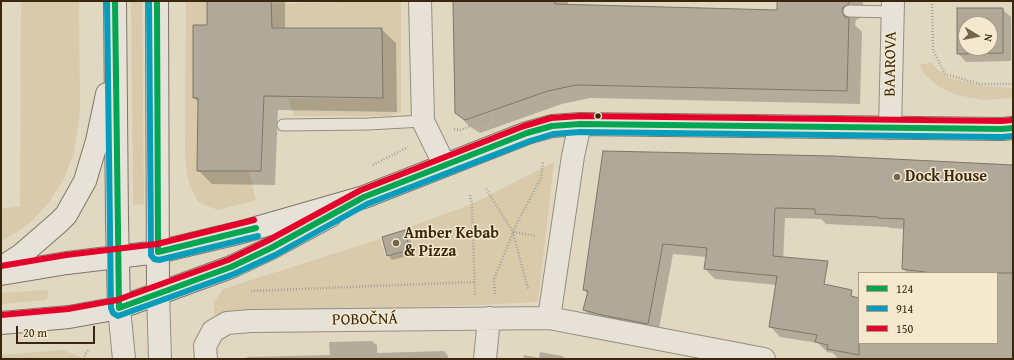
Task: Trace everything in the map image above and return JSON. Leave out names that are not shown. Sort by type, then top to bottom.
[{"type":"street","points":[[115,1],[117,257],[119,308],[124,359]]},
{"type":"street","points":[[157,1],[158,294],[160,359]]},
{"type":"street","points":[[420,1],[427,128],[444,164]]},
{"type":"street","name":"BAAROVA","points":[[890,128],[893,7]]},
{"type":"street","points":[[1,268],[21,255],[60,222],[85,181],[97,141],[116,58]]},
{"type":"street","points":[[549,318],[573,156],[580,124]]},
{"type":"street","points":[[1,323],[69,317],[119,308],[238,264],[271,248],[364,197],[444,164],[527,133],[552,126],[580,124],[1013,128]]},
{"type":"street","points":[[1,274],[67,263],[158,252],[242,232],[364,197]]},
{"type":"street","points":[[485,359],[492,318]]},
{"type":"street","name":"POBOČNÁ","points":[[206,359],[205,346],[213,331],[227,323],[251,321],[549,318],[764,359]]},
{"type":"lane","points":[[849,11],[893,7]]},
{"type":"lane","points":[[283,125],[368,124],[427,128]]},
{"type":"path","points":[[932,1],[933,50],[945,74],[980,84],[1013,84]]},
{"type":"path","points":[[525,106],[553,96]]},
{"type":"path","points":[[371,166],[427,128],[447,128],[460,130],[496,117]]},
{"type":"path","points":[[492,318],[494,279],[513,232],[541,178],[543,161]]},
{"type":"path","points":[[486,189],[513,232],[527,288],[549,318]]},
{"type":"path","points":[[470,195],[472,204],[474,282],[476,298]]},
{"type":"path","points":[[251,291],[474,282]]},
{"type":"path","points":[[83,359],[88,350]]},
{"type":"shaded area","points":[[21,1],[79,1],[80,112],[74,153],[64,178],[50,201],[32,221],[22,229],[1,241],[1,209],[20,206]]},
{"type":"shaded area","points":[[131,1],[142,1],[144,204],[133,205]]},
{"type":"shaded area","points":[[186,1],[207,1],[207,25],[193,25],[193,98],[198,98],[197,170],[249,171],[256,200],[218,210],[204,205],[197,200],[189,183],[187,173],[185,154]]},
{"type":"shaded area","points":[[401,1],[401,112],[389,116],[294,116],[288,98],[382,99],[382,27],[268,27],[255,4]]},
{"type":"shaded area","points":[[932,63],[937,69],[950,78],[984,86],[1013,88],[1013,98],[984,100],[957,95],[939,87],[924,74],[920,64]]},
{"type":"shaded area","points":[[554,162],[538,302],[214,315],[214,302],[223,289],[380,239],[386,258],[412,251],[407,228],[472,204]]},
{"type":"shaded area","points":[[46,290],[48,292],[48,296],[46,300],[1,304],[1,293]]},
{"type":"shaded area","points":[[63,350],[83,359],[1,359],[1,355]]},
{"type":"building","points":[[207,1],[271,1],[272,28],[382,28],[383,98],[264,96],[261,171],[197,171],[198,98],[193,98],[193,25],[207,25]]},
{"type":"building","points":[[453,1],[555,1],[555,4],[777,10],[777,1],[849,1],[849,4],[843,7],[842,11],[845,17],[849,18],[847,91],[576,85],[548,91],[465,120],[455,113]]},
{"type":"building","points":[[957,8],[1003,8],[1003,53],[998,53],[998,16],[958,16],[958,54]]},
{"type":"building","points":[[603,151],[833,156],[1013,165],[1013,273],[924,272],[902,269],[904,219],[815,214],[815,209],[775,208],[773,256],[828,261],[824,284],[852,290],[851,296],[858,298],[859,355],[827,349],[828,345],[815,342],[817,335],[769,327],[777,276],[704,269],[707,248],[663,244],[648,324],[583,310],[588,291],[583,290]]},
{"type":"building","points":[[405,230],[410,250],[387,256],[382,237]]},
{"type":"transit line","name":"914","points":[[107,1],[111,308],[113,313],[118,316],[234,274],[275,255],[367,204],[530,141],[553,134],[580,132],[1013,136]]},
{"type":"transit line","name":"124","points":[[115,1],[119,308],[231,267],[271,248],[364,197],[527,133],[552,126],[580,124],[1013,128]]},
{"type":"transit line","name":"914","points":[[149,1],[151,255],[154,259],[159,260],[258,236]]},
{"type":"transit line","name":"124","points":[[157,1],[158,252],[256,228]]},
{"type":"transit line","name":"150","points":[[1,315],[68,309],[117,300],[228,260],[267,241],[361,190],[524,126],[551,118],[580,116],[1012,120]]},
{"type":"transit line","name":"150","points":[[1,266],[66,255],[157,244],[254,220]]},
{"type":"place","name":"Dock House","points":[[897,177]]},
{"type":"place","name":"Amber Kebab & Pizza","points":[[396,243]]}]
